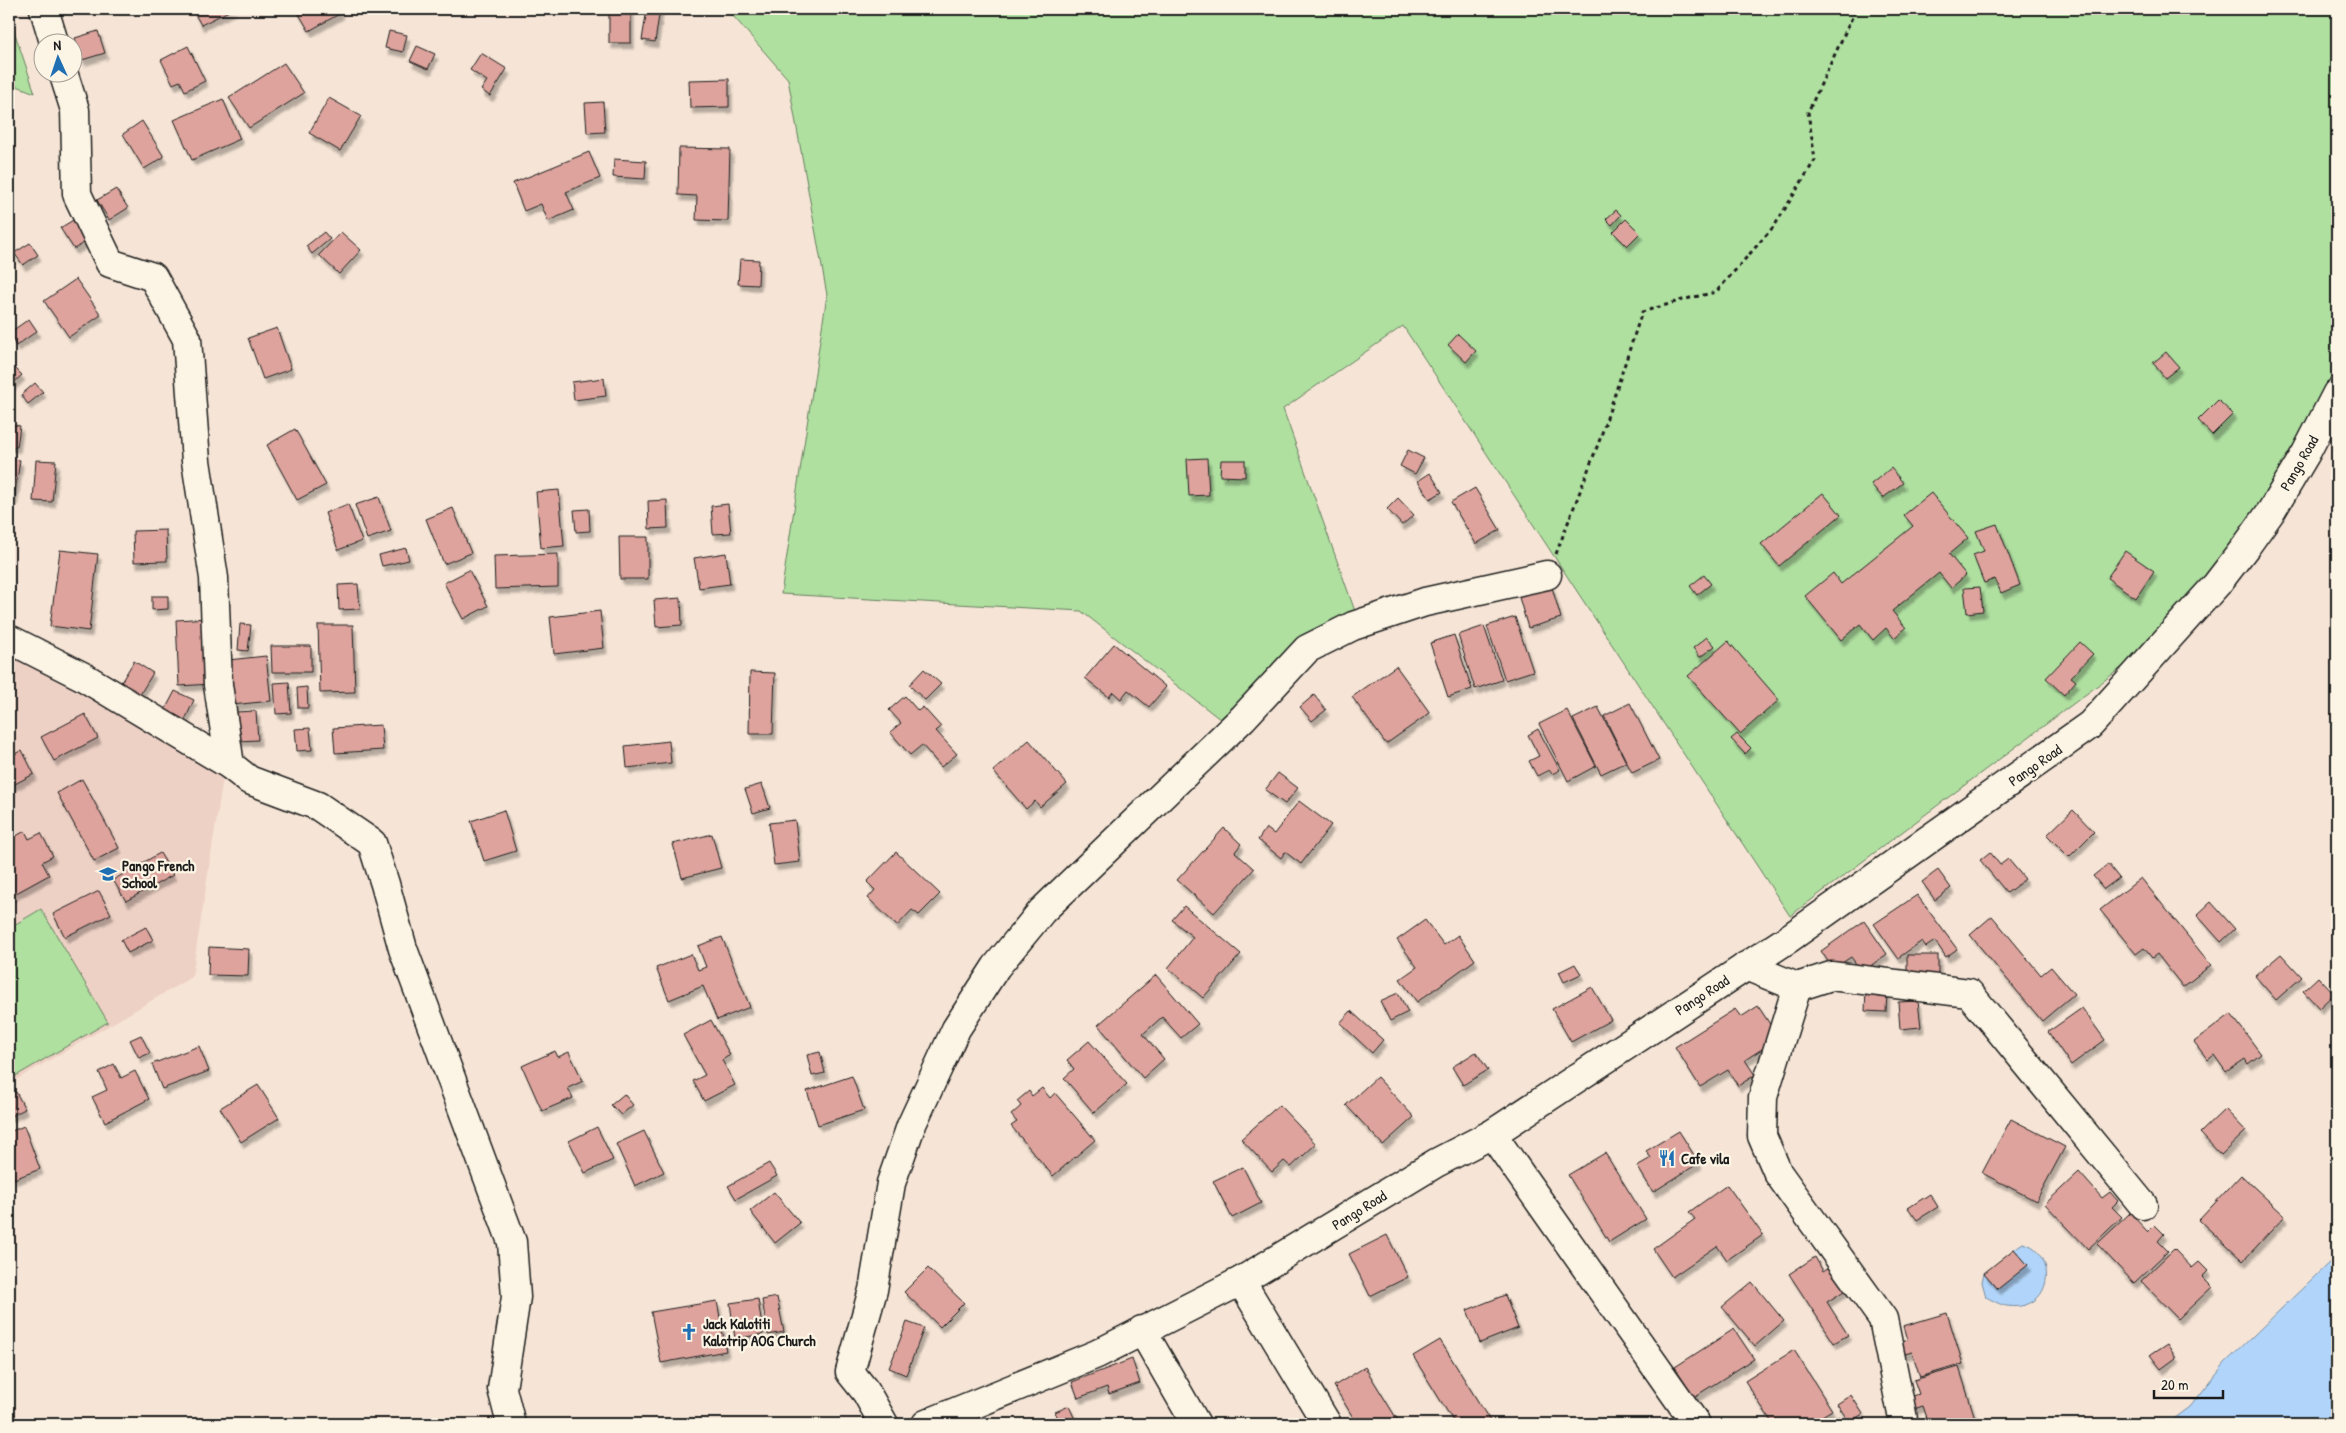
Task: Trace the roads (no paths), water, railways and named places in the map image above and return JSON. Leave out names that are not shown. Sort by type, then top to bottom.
[{"type":"street","points":[[44,9],[51,32]]},
{"type":"street","points":[[66,82],[75,110],[77,194],[110,263],[153,277],[188,339],[196,461],[214,578],[218,685],[230,765]]},
{"type":"street","name":"Pango Road","points":[[926,1424],[1097,1354],[1241,1281],[1436,1163],[1492,1134],[1746,966],[2090,725],[2211,591],[2247,545],[2272,510],[2306,454],[2337,393]]},
{"type":"street","points":[[884,1424],[866,1392],[850,1372],[872,1290],[891,1183],[911,1126],[956,1029],[996,967],[1042,911],[1243,718],[1307,649],[1353,626],[1425,602],[1547,576]]},
{"type":"street","points":[[9,639],[82,676],[230,765],[249,780],[318,806],[372,843],[403,949],[512,1242],[516,1297],[502,1389],[511,1424]]},
{"type":"street","points":[[1746,966],[1797,987],[1831,976],[1969,993],[2143,1205]]},
{"type":"street","points":[[1797,987],[1763,1097],[1762,1136],[1778,1173],[1883,1319],[1904,1424]]},
{"type":"street","points":[[1492,1134],[1696,1424]]},
{"type":"street","points":[[1241,1281],[1327,1424]]},
{"type":"street","points":[[1142,1330],[1196,1424]]},
{"type":"water","points":[[2023,1243],[2034,1248],[2042,1257],[2046,1268],[2046,1280],[2043,1291],[2035,1300],[2023,1306],[2007,1306],[1986,1297],[1982,1282],[1984,1273],[1998,1289],[2027,1265],[2014,1249]]},
{"type":"water","points":[[2337,1255],[2337,1424],[2167,1424],[2190,1407],[2225,1363]]},
{"type":"place","name":"Pango French School","points":[[108,874]]},
{"type":"place","name":"Cafe vila","points":[[1667,1158]]},
{"type":"place","name":"Jack Kalotiti Kalotrip AOG Church","points":[[689,1332]]}]
